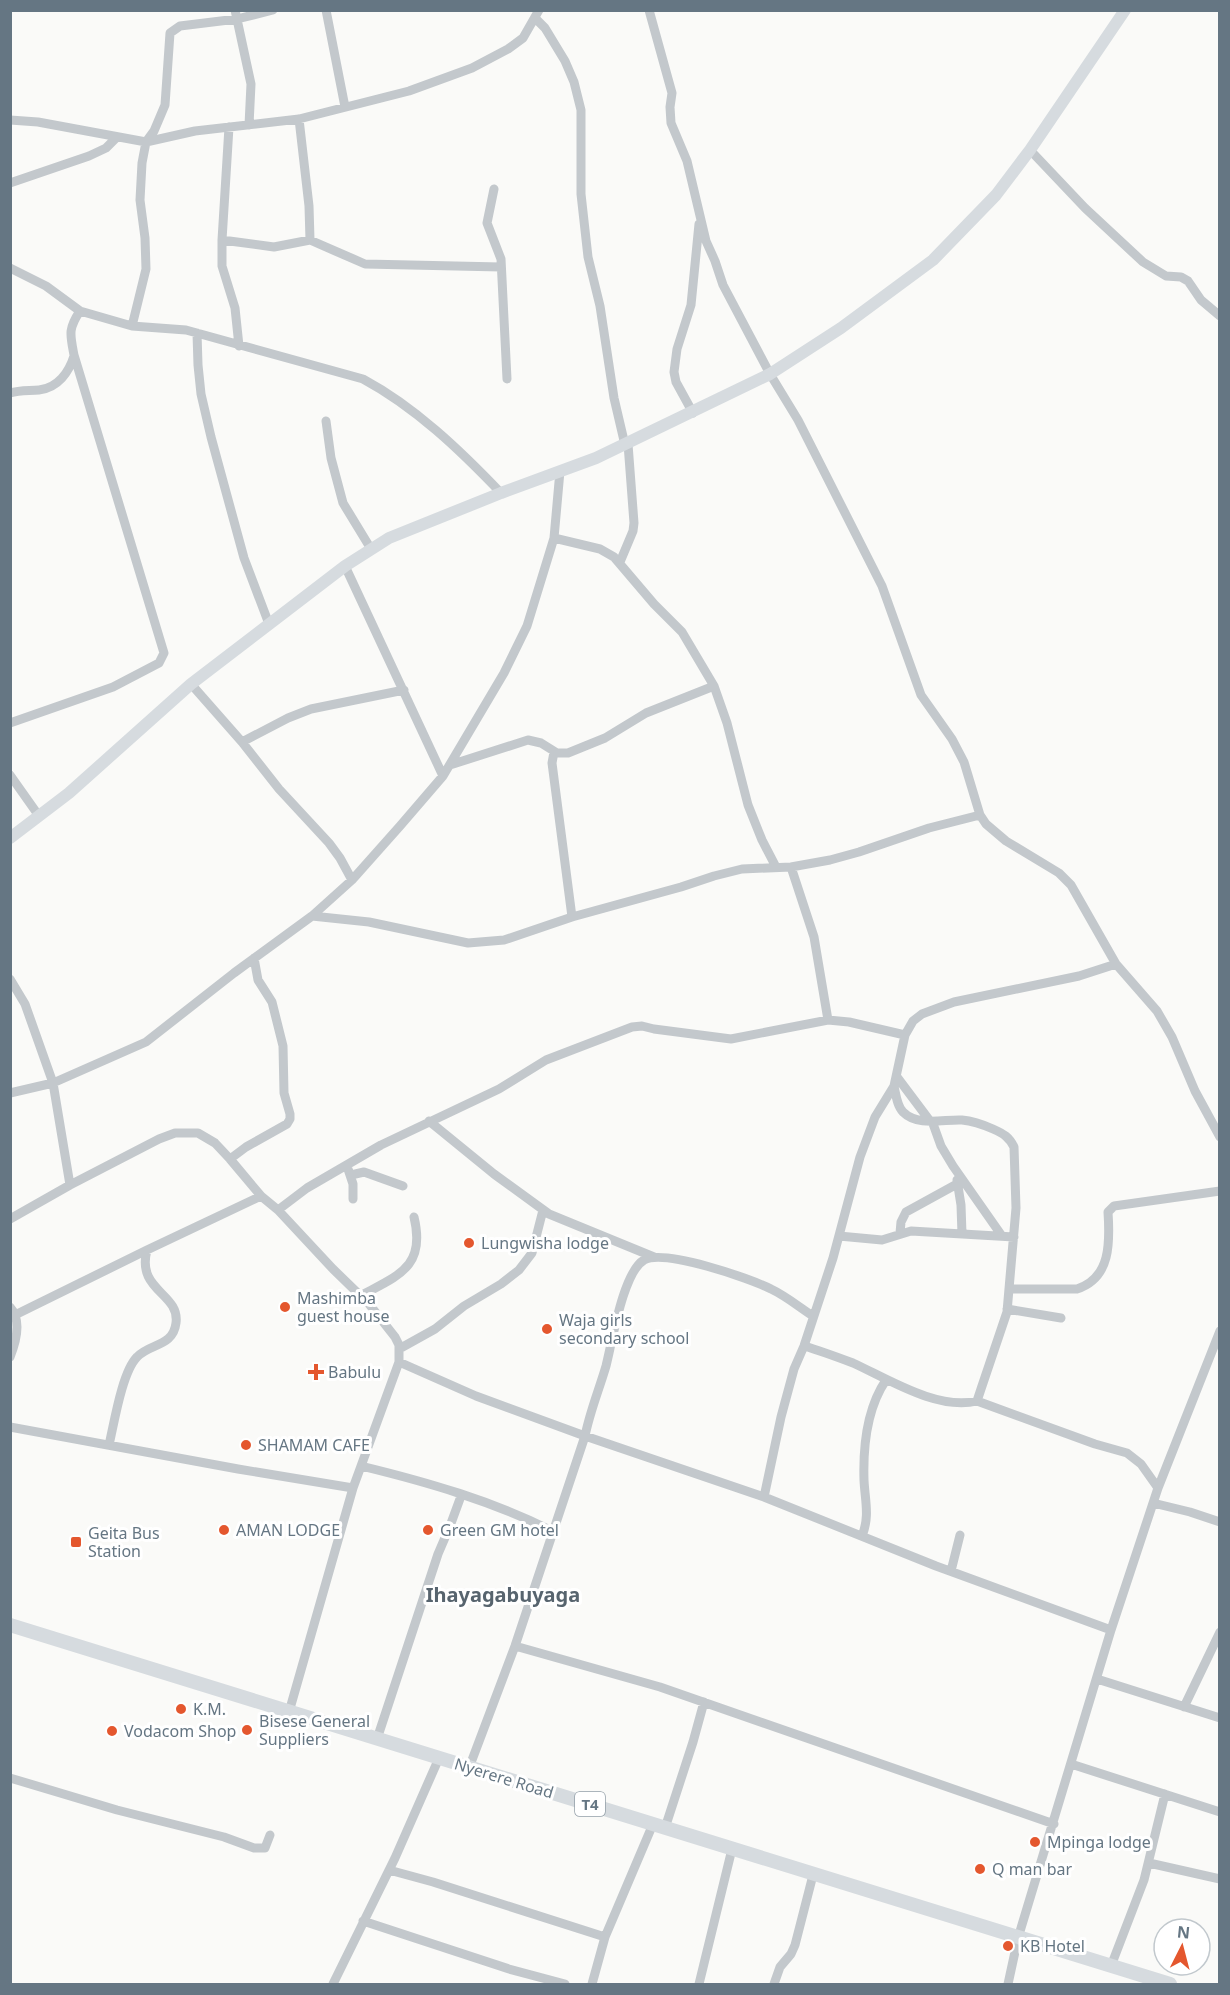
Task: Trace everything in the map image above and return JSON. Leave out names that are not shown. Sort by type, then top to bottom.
[{"type":"highway","name":"Nyerere Road","points":[[10,1625],[1170,1984]]},
{"type":"main road","points":[[10,838],[69,793],[191,684],[345,566],[388,538],[596,458],[770,374],[841,328],[933,260],[996,195],[1030,150],[1125,10]]},
{"type":"street","points":[[132,326],[146,269],[146,246],[140,200],[146,142],[159,122],[165,105],[170,33],[175,28],[186,25],[273,10]]},
{"type":"street","points":[[326,10],[345,107]]},
{"type":"street","points":[[649,10],[672,93],[671,123],[687,161],[706,241],[723,285],[770,374],[798,420],[882,586],[921,695],[952,739],[964,762],[980,815],[986,824],[1006,841],[1065,878],[1081,901],[1116,964],[1157,1011],[1220,1137]]},
{"type":"street","points":[[10,120],[39,122],[146,142],[195,131],[299,119],[409,91],[472,68],[516,44],[523,38],[537,14],[565,61],[574,82],[581,110],[582,194],[588,257],[600,306],[614,398],[626,444],[634,523],[620,562]]},
{"type":"street","points":[[236,15],[251,84],[249,125]]},
{"type":"street","points":[[299,119],[309,206],[310,240]]},
{"type":"street","points":[[229,127],[222,266],[235,308],[239,346]]},
{"type":"street","points":[[10,183],[89,156],[106,148],[116,138]]},
{"type":"street","points":[[1030,150],[1085,208],[1143,262],[1166,276],[1181,277],[1188,281],[1201,300],[1220,316]]},
{"type":"street","points":[[494,189],[487,223],[501,259],[507,379]]},
{"type":"street","points":[[693,413],[676,382],[674,372],[677,349],[691,305],[700,219]]},
{"type":"street","points":[[222,240],[274,247],[310,240],[366,264],[501,267]]},
{"type":"street","points":[[10,268],[46,286],[80,311],[132,326],[186,330],[239,346],[335,369],[363,379],[434,428],[501,493]]},
{"type":"street","points":[[10,723],[113,687],[159,663],[164,653],[74,355],[70,334],[72,322],[80,311]]},
{"type":"street","points":[[197,333],[200,384],[211,437],[244,558],[269,624]]},
{"type":"street","points":[[10,393],[50,387],[60,381],[69,370],[74,355]]},
{"type":"street","points":[[326,421],[331,458],[343,503],[371,549]]},
{"type":"street","points":[[10,1093],[53,1083],[146,1042],[312,916],[352,880],[443,776],[504,672],[527,626],[554,538],[560,471]]},
{"type":"street","points":[[554,538],[600,549],[620,562],[642,590],[682,632],[714,686],[727,723],[748,805],[776,867]]},
{"type":"street","points":[[345,566],[443,776]]},
{"type":"street","points":[[191,684],[242,742],[279,789],[335,850],[352,880]]},
{"type":"street","points":[[450,765],[528,740],[541,743],[554,752],[568,753],[605,738],[646,712],[714,686]]},
{"type":"street","points":[[242,742],[288,718],[311,709],[404,690]]},
{"type":"street","points":[[554,752],[552,763],[572,917]]},
{"type":"street","points":[[10,775],[39,816]]},
{"type":"street","points":[[312,916],[369,922],[468,943],[504,940],[572,917],[714,876],[742,869],[790,867],[859,852],[929,828],[980,815]]},
{"type":"street","points":[[790,867],[814,937],[828,1020]]},
{"type":"street","points":[[230,1159],[246,1147],[287,1124],[290,1119],[284,1093],[283,1046],[270,996],[255,972],[254,958]]},
{"type":"street","points":[[977,1401],[1007,1310],[1016,1208],[1014,1147],[1010,1138],[971,1121],[931,1121],[914,1118],[904,1113],[899,1105],[896,1082],[905,1035],[913,1021],[922,1014],[954,1002],[1079,976],[1116,964]]},
{"type":"street","points":[[10,979],[25,1004],[53,1083],[70,1185]]},
{"type":"street","points":[[279,1210],[307,1188],[346,1165],[429,1121],[499,1089],[546,1060],[632,1027],[642,1026],[731,1039],[828,1020],[849,1022],[905,1035]]},
{"type":"street","points":[[896,1082],[931,1121],[946,1154],[1002,1236]]},
{"type":"street","points":[[765,1497],[781,1417],[794,1369],[804,1346],[839,1236],[860,1157],[875,1117],[896,1082]]},
{"type":"street","points":[[429,1121],[494,1174],[549,1214],[654,1257],[692,1261],[769,1288],[813,1316]]},
{"type":"street","points":[[10,1219],[159,1139],[175,1133],[198,1133],[215,1143],[261,1196],[279,1210],[360,1296],[394,1337],[399,1349],[399,1362],[353,1488],[289,1712]]},
{"type":"street","points":[[346,1165],[353,1184],[353,1199]]},
{"type":"street","points":[[957,1171],[963,1234]]},
{"type":"street","points":[[351,1175],[364,1172],[403,1186]]},
{"type":"street","points":[[900,1233],[901,1222],[906,1212],[957,1184]]},
{"type":"street","points":[[1009,1289],[1077,1289],[1087,1286],[1103,1267],[1108,1256],[1108,1212],[1114,1206],[1220,1191]]},
{"type":"street","points":[[10,1357],[17,1328],[14,1311],[261,1196]]},
{"type":"street","points":[[399,1349],[435,1329],[464,1306],[501,1284],[519,1270],[532,1253],[543,1210]]},
{"type":"street","points":[[360,1296],[386,1282],[412,1262],[417,1252],[418,1239],[414,1217]]},
{"type":"street","points":[[839,1236],[882,1240],[911,1230],[1014,1237]]},
{"type":"street","points":[[109,1445],[119,1401],[135,1358],[144,1351],[166,1341],[173,1333],[176,1323],[170,1302],[148,1277],[145,1259],[147,1250]]},
{"type":"street","points":[[470,1768],[554,1532],[606,1367],[612,1333],[628,1284],[639,1264],[654,1257]]},
{"type":"street","points":[[1007,1310],[1061,1318]]},
{"type":"street","points":[[1008,1984],[1018,1938],[1111,1630],[1158,1488],[1220,1331]]},
{"type":"street","points":[[804,1346],[856,1364],[886,1380],[933,1398],[965,1403],[977,1401],[1126,1453],[1142,1464],[1158,1488]]},
{"type":"street","points":[[399,1362],[476,1396],[765,1497],[951,1571],[1111,1630]]},
{"type":"street","points":[[862,1536],[868,1515],[864,1478],[868,1430],[876,1397],[886,1380]]},
{"type":"street","points":[[10,1427],[353,1488]]},
{"type":"street","points":[[360,1466],[406,1477],[517,1514],[554,1532]]},
{"type":"street","points":[[377,1739],[434,1563],[461,1496]]},
{"type":"street","points":[[1153,1503],[1220,1522]]},
{"type":"street","points":[[951,1571],[960,1535]]},
{"type":"street","points":[[1184,1707],[1220,1632]]},
{"type":"street","points":[[515,1646],[627,1677],[704,1702],[1054,1824]]},
{"type":"street","points":[[1097,1679],[1220,1718]]},
{"type":"street","points":[[592,1984],[605,1937],[659,1826],[693,1742],[704,1702]]},
{"type":"street","points":[[333,1984],[389,1870],[439,1758]]},
{"type":"street","points":[[1071,1764],[1220,1812]]},
{"type":"street","points":[[10,1778],[117,1810],[232,1839],[254,1848],[265,1848],[270,1835]]},
{"type":"street","points":[[1111,1966],[1149,1863],[1165,1794]]},
{"type":"street","points":[[699,1984],[732,1850]]},
{"type":"street","points":[[1149,1863],[1220,1880]]},
{"type":"street","points":[[389,1870],[605,1937]]},
{"type":"street","points":[[774,1984],[780,1966],[791,1954],[795,1945],[813,1875]]},
{"type":"street","points":[[363,1921],[509,1969],[565,1984]]},
{"type":"place","name":"Lungwisha lodge","points":[[469,1243]]},
{"type":"place","name":"Mashimba guest house","points":[[285,1307]]},
{"type":"place","name":"Waja girls secondary school","points":[[547,1329]]},
{"type":"place","name":"Babulu","points":[[316,1372]]},
{"type":"place","name":"SHAMAM CAFE","points":[[246,1445]]},
{"type":"place","name":"AMAN LODGE","points":[[224,1530]]},
{"type":"place","name":"Green GM hotel","points":[[428,1530]]},
{"type":"place","name":"Geita Bus Station","points":[[76,1542]]},
{"type":"place","name":"K.M.","points":[[181,1709]]},
{"type":"place","name":"Bisese General Suppliers","points":[[247,1730]]},
{"type":"place","name":"Vodacom Shop","points":[[112,1731]]},
{"type":"place","name":"Mpinga lodge","points":[[1035,1842]]},
{"type":"place","name":"Q man bar","points":[[980,1869]]},
{"type":"place","name":"KB Hotel","points":[[1008,1946]]},
{"type":"district","name":"Ihayagabuyaga","points":[[503,1594]]}]
